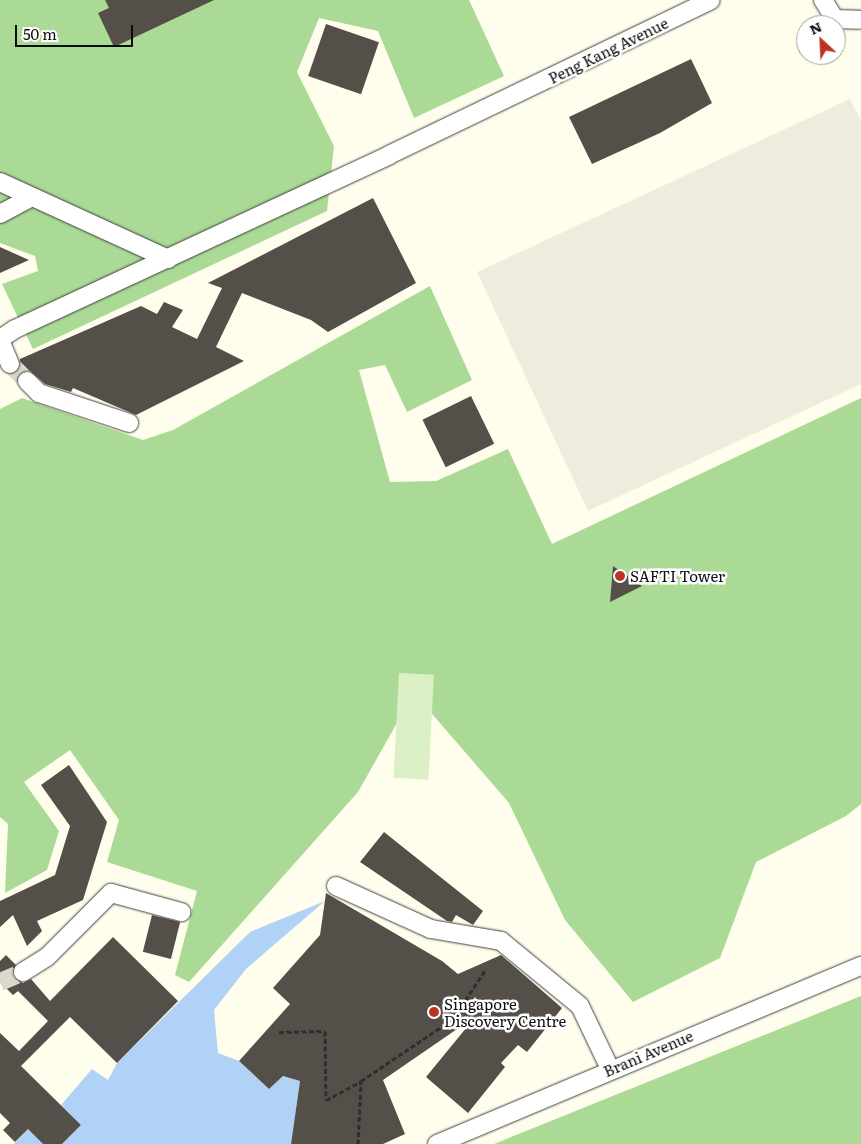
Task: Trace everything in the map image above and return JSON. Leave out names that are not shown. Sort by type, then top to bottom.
[{"type":"lane","name":"Peng Kang Avenue","points":[[5,358],[3,337],[15,329],[168,260],[532,88],[711,0]]},
{"type":"lane","points":[[823,0],[835,19],[859,20]]},
{"type":"lane","points":[[0,182],[168,260]]},
{"type":"lane","points":[[0,214],[32,197]]},
{"type":"lane","points":[[27,381],[39,393],[129,423]]},
{"type":"lane","points":[[336,886],[431,930],[501,941],[580,1006],[610,1069]]},
{"type":"lane","points":[[23,972],[48,956],[111,894],[181,912]]},
{"type":"lane","name":"Brani Avenue","points":[[437,1144],[610,1069],[861,966]]},
{"type":"path","points":[[279,1032],[325,1032],[326,1100],[361,1081],[453,1018],[486,969]]},
{"type":"path","points":[[358,1144],[361,1081]]},
{"type":"green space","points":[[0,0],[469,0],[504,76],[414,118],[378,31],[319,18],[297,72],[334,146],[327,211],[33,349],[2,284],[38,271],[35,256],[0,243]]},
{"type":"green space","points":[[430,286],[472,380],[407,412],[385,365],[359,370],[390,482],[436,481],[508,449],[552,544],[861,398],[861,804],[846,816],[756,862],[720,958],[633,1002],[565,920],[509,803],[414,693],[358,792],[189,982],[175,975],[197,891],[107,862],[119,820],[70,750],[24,782],[59,831],[47,870],[5,893],[8,824],[0,817],[0,409],[22,398],[143,440],[173,430]]},
{"type":"green space","points":[[399,673],[434,675],[428,780],[394,778]]},
{"type":"green space","points":[[861,996],[861,1144],[494,1144]]},
{"type":"shaded area","points":[[850,99],[861,121],[861,384],[588,511],[477,272]]},
{"type":"water","points":[[325,901],[246,969],[214,1010],[218,1053],[239,1061],[269,1089],[283,1076],[300,1081],[291,1144],[62,1144],[81,1125],[61,1105],[92,1069],[108,1080],[117,1063],[250,932]]},
{"type":"water","points":[[28,1129],[43,1144],[14,1144]]},
{"type":"building","points":[[105,0],[214,0],[114,47],[98,13],[109,8]]},
{"type":"building","points":[[326,24],[379,42],[361,94],[308,76]]},
{"type":"building","points":[[691,59],[712,103],[660,133],[592,164],[569,117]]},
{"type":"building","points":[[373,198],[416,283],[328,332],[311,320],[242,293],[216,347],[244,361],[136,415],[73,388],[71,392],[45,384],[30,371],[24,371],[18,377],[12,374],[19,370],[20,359],[141,306],[157,314],[164,302],[183,310],[172,327],[197,339],[222,288],[208,283]]},
{"type":"building","points":[[0,247],[29,260],[0,273]]},
{"type":"building","points":[[471,396],[494,444],[446,467],[422,420]]},
{"type":"building","name":"SAFTI Tower","points":[[613,566],[642,586],[610,602]]},
{"type":"building","points":[[69,765],[107,822],[83,900],[37,921],[42,931],[27,946],[13,915],[0,927],[0,901],[55,875],[70,826],[41,785]]},
{"type":"building","points":[[384,832],[483,911],[473,925],[456,915],[452,922],[447,921],[360,862]]},
{"type":"building","name":"Singapore Discovery Centre","points":[[326,893],[442,961],[458,974],[501,955],[562,1008],[527,1052],[518,1045],[501,1063],[505,1067],[468,1113],[426,1077],[476,1016],[383,1080],[405,1134],[383,1144],[291,1144],[300,1081],[283,1076],[269,1089],[239,1061],[290,1004],[273,988],[320,935]]},
{"type":"building","points":[[152,915],[180,922],[171,959],[143,952]]},
{"type":"building","points":[[113,937],[178,1001],[117,1063],[70,1017],[21,1066],[81,1125],[62,1144],[43,1144],[28,1129],[15,1142],[3,1130],[10,1123],[0,1113],[0,1033],[19,1051],[48,1021],[18,991],[13,995],[0,982],[0,961],[6,955],[16,965],[12,972],[14,978],[23,983],[31,979],[50,1001]]},
{"type":"tunnel","points":[[10,364],[27,381]]},
{"type":"tunnel","points":[[0,982],[23,972]]},
{"type":"place","name":"SAFTI Tower","points":[[620,576]]},
{"type":"place","name":"Singapore Discovery Centre","points":[[434,1012]]}]
